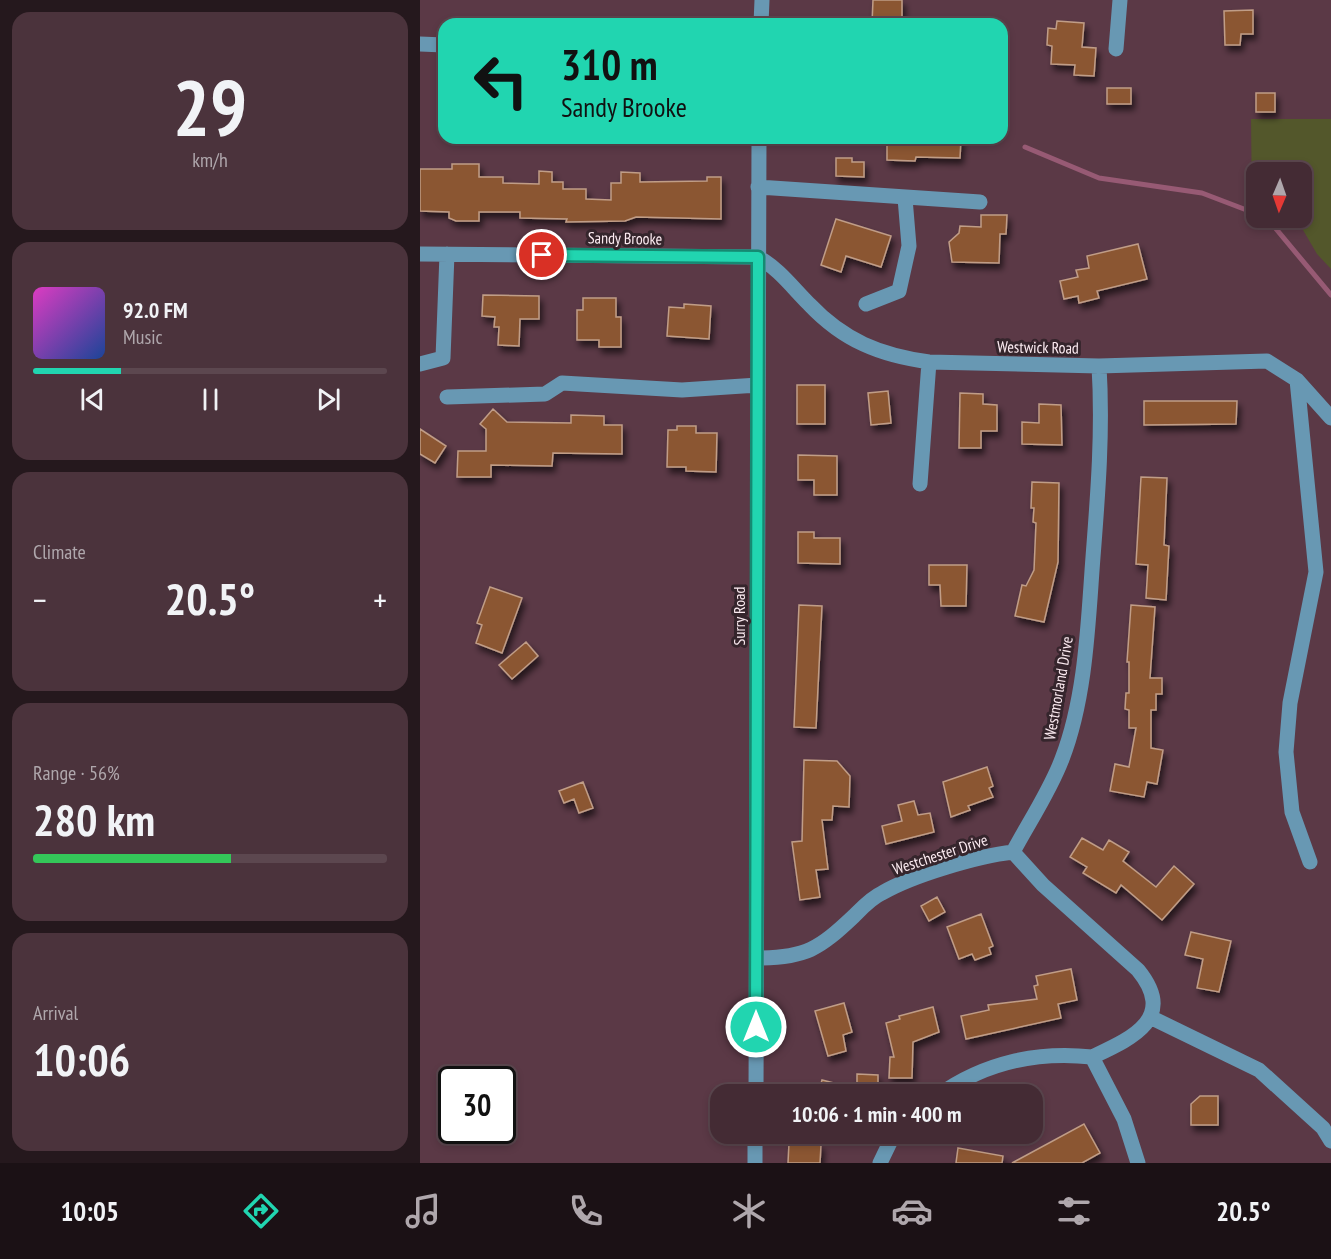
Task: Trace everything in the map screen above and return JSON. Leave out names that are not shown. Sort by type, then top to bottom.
[{"type":"street","points":[[761,18],[762,0]]},
{"type":"street","points":[[1116,49],[1119,0]]},
{"type":"street","points":[[420,44],[438,45]]},
{"type":"street","name":"Surry Road","points":[[756,1084],[759,144]]},
{"type":"street","points":[[758,187],[980,202]]},
{"type":"street","points":[[866,303],[899,291],[909,246],[905,198]]},
{"type":"street","name":"Sandy Brooke","points":[[420,254],[758,257]]},
{"type":"street","points":[[420,364],[442,358],[447,254]]},
{"type":"street","name":"Westwick Road","points":[[758,257],[775,266],[805,301],[832,325],[864,346],[901,358],[929,362],[1099,366],[1267,361],[1297,380],[1331,418]]},
{"type":"street","points":[[920,484],[929,362]]},
{"type":"street","name":"Westmorland Drive","points":[[1013,852],[1058,770],[1074,717],[1089,616],[1100,470],[1102,407],[1099,366]]},
{"type":"street","points":[[1297,380],[1316,572],[1290,703],[1287,752],[1292,812],[1310,862]]},
{"type":"street","points":[[447,397],[545,394],[562,383],[682,390],[758,385]]},
{"type":"street","points":[[959,1084],[983,1071],[1020,1059],[1063,1054],[1092,1057],[1134,1036],[1150,1017],[1152,997],[1138,970],[1043,885],[1013,852]]},
{"type":"street","name":"Westchester Drive","points":[[757,958],[782,958],[814,948],[830,940],[880,893],[915,879],[988,856],[1013,852]]},
{"type":"street","points":[[1150,1017],[1259,1070],[1323,1128],[1331,1141]]},
{"type":"street","points":[[1092,1057],[1124,1119],[1138,1163]]},
{"type":"street","points":[[755,1144],[755,1163]]},
{"type":"street","points":[[880,1163],[889,1144]]},
{"type":"green space","points":[[1251,119],[1331,119],[1331,269],[1317,254],[1302,228],[1312,228],[1312,162],[1251,162]]},
{"type":"building","points":[[873,0],[902,0],[902,18],[872,18]]},
{"type":"building","points":[[1253,10],[1253,34],[1241,34],[1240,45],[1225,45],[1224,11]]},
{"type":"building","points":[[1057,21],[1084,23],[1082,47],[1096,48],[1094,76],[1074,75],[1075,65],[1051,64],[1052,46],[1047,45],[1048,28],[1056,29]]},
{"type":"building","points":[[1107,88],[1131,88],[1131,104],[1107,104]]},
{"type":"building","points":[[1256,93],[1275,93],[1275,112],[1256,112]]},
{"type":"building","points":[[887,144],[961,144],[960,158],[916,157],[915,161],[887,160]]},
{"type":"building","points":[[836,158],[852,158],[852,162],[864,162],[864,177],[836,176]]},
{"type":"building","points":[[452,164],[479,164],[479,177],[503,177],[503,183],[539,184],[539,171],[552,172],[552,182],[563,182],[563,189],[586,189],[586,199],[611,200],[611,183],[621,183],[621,172],[640,173],[640,182],[707,181],[707,177],[721,177],[721,219],[636,217],[625,221],[566,222],[567,219],[520,218],[520,212],[479,212],[479,221],[456,221],[449,218],[449,212],[420,211],[420,169],[452,169]]},
{"type":"building","points":[[981,215],[1007,215],[1006,234],[1000,234],[999,263],[952,262],[949,242],[959,233],[960,226],[981,227]]},
{"type":"building","points":[[836,219],[891,236],[881,267],[846,256],[841,272],[821,265]]},
{"type":"building","points":[[1138,244],[1147,279],[1097,291],[1099,298],[1079,303],[1078,296],[1064,299],[1060,281],[1078,277],[1076,270],[1089,268],[1087,256]]},
{"type":"building","points":[[483,295],[539,296],[539,319],[520,319],[519,346],[498,345],[499,327],[494,327],[495,317],[482,316]]},
{"type":"building","points":[[583,298],[616,298],[616,317],[621,317],[621,347],[599,347],[599,340],[577,340],[577,310],[583,310]]},
{"type":"building","points":[[684,304],[711,306],[709,339],[667,336],[669,307],[684,308]]},
{"type":"building","points":[[797,385],[825,385],[825,424],[797,424]]},
{"type":"building","points":[[888,391],[891,423],[871,425],[868,393]]},
{"type":"building","points":[[960,393],[983,394],[983,404],[997,405],[997,431],[981,431],[981,448],[959,448]]},
{"type":"building","points":[[1144,401],[1237,401],[1236,424],[1144,425]]},
{"type":"building","points":[[1039,404],[1061,405],[1062,445],[1022,444],[1022,422],[1039,423]]},
{"type":"building","points":[[493,409],[507,422],[571,423],[571,415],[604,416],[604,425],[622,425],[622,454],[553,453],[552,466],[491,465],[491,477],[457,477],[458,451],[486,451],[486,429],[480,424]]},
{"type":"building","points":[[677,426],[696,426],[696,433],[717,433],[716,472],[686,471],[686,467],[667,467],[668,430],[677,430]]},
{"type":"building","points":[[420,429],[446,446],[435,463],[420,454]]},
{"type":"building","points":[[798,455],[837,456],[837,495],[814,495],[814,480],[798,480]]},
{"type":"building","points":[[1141,477],[1167,478],[1164,545],[1169,546],[1166,600],[1146,598],[1148,565],[1136,564]]},
{"type":"building","points":[[1032,482],[1059,483],[1058,562],[1044,622],[1015,616],[1022,585],[1026,586],[1034,570],[1036,523],[1033,522],[1034,508],[1031,508]]},
{"type":"building","points":[[798,532],[814,532],[814,538],[840,538],[840,564],[798,563]]},
{"type":"building","points":[[929,565],[967,565],[966,606],[941,606],[940,585],[929,585]]},
{"type":"building","points":[[490,587],[522,598],[502,653],[476,643],[482,625],[477,623]]},
{"type":"building","points":[[799,605],[822,606],[816,728],[794,727]]},
{"type":"building","points":[[1131,605],[1155,607],[1150,678],[1162,678],[1162,694],[1156,694],[1156,710],[1151,710],[1151,748],[1163,750],[1157,784],[1147,782],[1144,797],[1110,791],[1115,764],[1129,767],[1136,728],[1129,728],[1129,710],[1125,709],[1126,693],[1129,693],[1129,662],[1127,662]]},
{"type":"building","points":[[526,642],[538,656],[512,679],[499,665]]},
{"type":"building","points":[[804,760],[837,761],[850,776],[849,807],[833,806],[832,820],[822,820],[828,869],[816,870],[820,897],[800,900],[792,842],[802,841]]},
{"type":"building","points":[[987,767],[993,786],[989,788],[993,797],[968,806],[970,810],[951,817],[943,782]]},
{"type":"building","points":[[583,782],[593,808],[579,813],[574,799],[564,803],[559,791]]},
{"type":"building","points":[[914,801],[918,815],[930,813],[934,832],[886,844],[882,826],[902,821],[898,805]]},
{"type":"building","points":[[1082,838],[1103,850],[1109,840],[1129,852],[1123,861],[1156,887],[1174,866],[1194,884],[1162,920],[1121,885],[1116,893],[1083,873],[1087,867],[1070,857]]},
{"type":"building","points":[[937,897],[945,912],[929,921],[921,906]]},
{"type":"building","points":[[981,914],[993,946],[989,948],[991,954],[975,960],[972,954],[959,959],[947,927]]},
{"type":"building","points":[[1191,932],[1231,941],[1219,992],[1197,988],[1203,959],[1185,955]]},
{"type":"building","points":[[1071,969],[1077,1000],[1058,1004],[1061,1018],[966,1039],[961,1016],[989,1010],[988,1005],[1037,999],[1034,986],[1038,985],[1036,976]]},
{"type":"building","points":[[844,1003],[852,1032],[843,1035],[846,1051],[828,1056],[815,1011]]},
{"type":"building","points":[[933,1007],[939,1032],[913,1042],[912,1078],[889,1078],[890,1057],[894,1057],[886,1023],[900,1019],[899,1016]]},
{"type":"building","points":[[857,1074],[878,1075],[878,1084],[857,1084]]},
{"type":"building","points":[[822,1080],[838,1084],[821,1084]]},
{"type":"building","points":[[1200,1096],[1218,1096],[1218,1125],[1191,1125],[1191,1104]]},
{"type":"building","points":[[1084,1124],[1100,1153],[1082,1163],[1012,1163]]},
{"type":"building","points":[[789,1144],[821,1145],[820,1163],[788,1163]]},
{"type":"building","points":[[958,1148],[1003,1156],[1002,1163],[956,1163]]},
{"type":"waterway","points":[[1025,147],[1099,178],[1202,193],[1246,210]]},
{"type":"waterway","points":[[1275,228],[1331,295]]},
{"type":"route","points":[[542,255],[758,257],[756,1027]]}]
